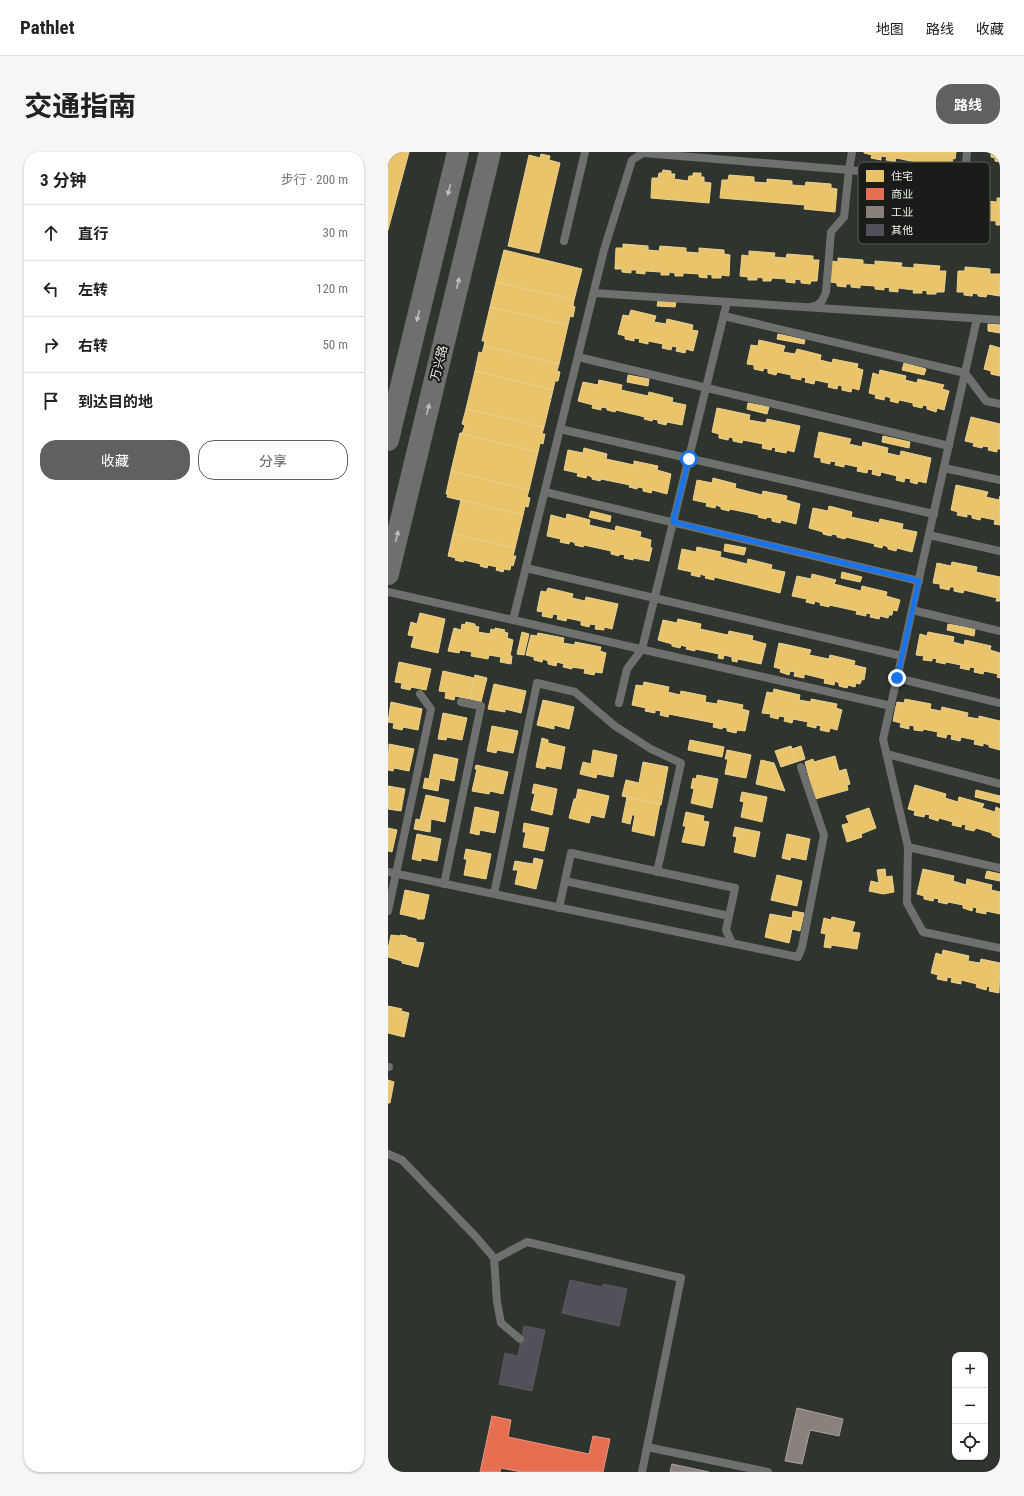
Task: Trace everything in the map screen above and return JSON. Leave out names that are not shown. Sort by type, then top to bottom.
[{"type":"main road","points":[[388,440],[458,152]]},
{"type":"main road","name":"万兴路","points":[[388,574],[490,152]]},
{"type":"lane","points":[[564,241],[585,152]]},
{"type":"lane","points":[[811,307],[822,301],[826,292],[831,232],[844,217],[852,152]]},
{"type":"lane","points":[[966,162],[967,152]]},
{"type":"lane","points":[[513,620],[604,250],[632,160],[643,153],[858,171]]},
{"type":"lane","points":[[594,293],[1000,320]]},
{"type":"lane","points":[[619,704],[627,669],[642,649],[727,302]]},
{"type":"lane","points":[[724,316],[965,373],[986,401],[1000,404]]},
{"type":"lane","points":[[977,319],[883,739],[908,847],[907,903],[923,932],[1000,948]]},
{"type":"lane","points":[[578,357],[949,446]]},
{"type":"lane","points":[[560,429],[934,514]]},
{"type":"lane","points":[[944,468],[1000,480]]},
{"type":"lane","points":[[545,492],[919,581]]},
{"type":"lane","points":[[929,535],[1000,551]]},
{"type":"lane","points":[[526,568],[902,656]]},
{"type":"lane","points":[[388,592],[891,706]]},
{"type":"lane","points":[[912,610],[1000,631]]},
{"type":"lane","points":[[897,678],[1000,703]]},
{"type":"lane","points":[[494,894],[537,684],[575,692],[615,726],[651,749],[681,763],[658,872]]},
{"type":"lane","points":[[388,911],[392,873],[431,709],[420,694]]},
{"type":"lane","points":[[444,884],[480,706],[461,702]]},
{"type":"lane","points":[[887,754],[1000,784]]},
{"type":"lane","points":[[392,873],[798,957],[802,947],[824,835],[801,767]]},
{"type":"lane","points":[[908,847],[1000,868]]},
{"type":"lane","points":[[559,908],[571,853],[735,888],[726,930],[732,943]]},
{"type":"lane","points":[[565,881],[729,916]]},
{"type":"lane","points":[[388,1154],[402,1160],[476,1236],[494,1258],[497,1302],[501,1323],[520,1339]]},
{"type":"lane","points":[[497,1258],[527,1242],[681,1278],[642,1472]]},
{"type":"lane","points":[[647,1447],[768,1472]]},
{"type":"building: 住宅","points":[[388,152],[409,152],[388,230]]},
{"type":"building: 住宅","points":[[956,152],[955,159],[953,158],[952,162],[916,162],[896,158],[895,162],[886,160],[887,157],[881,156],[881,160],[871,158],[872,155],[864,153]]},
{"type":"building: 住宅","points":[[991,152],[1000,152],[1000,162],[995,161],[995,158],[991,157]]},
{"type":"building: 住宅","points":[[541,154],[550,156],[549,160],[560,163],[539,253],[508,246],[529,155],[540,158]]},
{"type":"building: 住宅","points":[[663,170],[671,171],[671,174],[675,174],[674,179],[688,181],[689,176],[693,176],[693,173],[701,173],[701,177],[704,177],[704,182],[711,183],[709,203],[651,198],[652,178],[658,178],[659,173],[662,173]]},
{"type":"building: 住宅","points":[[729,175],[754,177],[754,182],[767,183],[767,179],[792,181],[792,185],[805,186],[806,182],[831,184],[831,188],[837,189],[835,212],[804,209],[805,205],[720,198],[722,180],[728,180]]},
{"type":"building: 住宅","points":[[997,198],[1000,198],[1000,225],[996,225],[996,221],[990,221],[990,201],[997,202]]},
{"type":"building: 住宅","points":[[623,244],[648,246],[648,250],[659,251],[660,246],[686,248],[686,252],[699,253],[699,248],[724,250],[724,254],[730,255],[729,276],[721,275],[721,278],[712,278],[712,275],[707,274],[707,278],[699,277],[699,274],[683,273],[683,276],[675,276],[675,273],[669,272],[669,275],[661,275],[661,272],[645,271],[645,274],[636,273],[637,270],[631,270],[631,273],[622,272],[622,269],[615,269],[616,248],[623,248]]},
{"type":"building: 住宅","points":[[504,250],[582,269],[574,300],[496,282]]},
{"type":"building: 住宅","points":[[749,251],[775,253],[774,257],[786,258],[787,254],[813,256],[813,260],[819,260],[817,281],[811,281],[810,284],[801,283],[801,280],[795,279],[795,283],[786,282],[786,279],[772,278],[771,281],[763,281],[763,278],[757,277],[757,280],[748,280],[748,277],[740,276],[742,255],[749,256]]},
{"type":"building: 住宅","points":[[838,258],[863,260],[863,264],[875,265],[875,261],[902,263],[901,267],[914,268],[914,264],[940,266],[939,271],[946,271],[944,292],[927,294],[927,291],[922,290],[922,293],[913,293],[914,290],[898,288],[898,292],[889,291],[890,288],[884,287],[884,290],[875,289],[875,286],[860,285],[860,288],[851,287],[851,284],[846,284],[846,287],[837,286],[837,283],[830,282],[831,261],[838,262]]},
{"type":"building: 住宅","points":[[965,267],[990,269],[990,274],[1000,274],[1000,296],[987,294],[986,297],[978,296],[978,294],[973,293],[972,296],[964,295],[964,292],[957,292],[958,271],[965,271]]},
{"type":"building: 住宅","points":[[496,282],[574,300],[573,306],[575,307],[573,317],[570,316],[568,325],[490,307]]},
{"type":"building: 住宅","points":[[658,301],[676,302],[675,307],[657,306]]},
{"type":"building: 住宅","points":[[490,307],[568,325],[559,364],[484,346],[485,341],[482,341]]},
{"type":"building: 住宅","points":[[631,310],[656,316],[654,322],[666,324],[667,319],[693,325],[692,330],[698,331],[693,351],[686,349],[685,353],[676,351],[677,347],[672,346],[671,350],[662,348],[663,344],[648,341],[648,344],[639,342],[640,339],[634,338],[634,341],[625,339],[625,336],[618,334],[623,315],[629,316]]},
{"type":"building: 住宅","points":[[988,324],[1000,325],[1000,333],[988,331]]},
{"type":"building: 住宅","points":[[778,334],[805,340],[804,344],[777,339]]},
{"type":"building: 住宅","points":[[759,340],[785,346],[783,352],[795,354],[797,349],[821,355],[820,360],[832,363],[833,359],[858,364],[857,368],[863,370],[859,390],[852,388],[851,392],[842,390],[842,386],[838,385],[837,389],[828,387],[829,383],[815,380],[814,384],[805,382],[806,378],[801,377],[801,380],[791,378],[791,375],[777,372],[776,375],[768,373],[768,369],[764,368],[763,371],[754,369],[754,365],[747,364],[751,345],[758,346]]},
{"type":"building: 住宅","points":[[990,345],[1000,348],[1000,376],[991,374],[991,371],[984,369]]},
{"type":"building: 住宅","points":[[484,346],[559,364],[557,371],[560,372],[558,381],[555,381],[553,390],[475,371],[479,352],[482,353]]},
{"type":"building: 住宅","points":[[904,363],[926,369],[924,375],[902,370]]},
{"type":"building: 住宅","points":[[880,370],[906,376],[905,380],[917,383],[918,379],[944,385],[942,389],[949,391],[944,410],[937,408],[936,412],[927,409],[927,406],[923,405],[922,408],[913,406],[913,403],[899,400],[898,403],[890,401],[891,398],[885,396],[884,400],[875,398],[876,395],[869,393],[873,373],[879,375]]},
{"type":"building: 住宅","points":[[475,371],[553,390],[544,427],[466,409]]},
{"type":"building: 住宅","points":[[628,375],[649,379],[648,386],[627,382]]},
{"type":"building: 住宅","points":[[599,380],[622,385],[621,390],[648,396],[649,392],[673,398],[672,402],[686,405],[682,425],[667,422],[666,425],[658,423],[658,420],[653,419],[652,421],[644,419],[645,417],[616,410],[615,412],[607,410],[607,408],[601,407],[601,410],[592,408],[593,405],[578,401],[583,382],[598,385]]},
{"type":"building: 住宅","points":[[748,403],[769,407],[767,414],[747,409]]},
{"type":"building: 住宅","points":[[717,408],[750,415],[749,420],[766,423],[767,419],[800,426],[794,452],[787,450],[786,453],[775,451],[776,448],[772,447],[771,450],[762,448],[763,444],[743,440],[742,443],[733,441],[733,438],[729,437],[728,440],[719,438],[719,434],[712,432]]},
{"type":"building: 住宅","points":[[466,409],[544,427],[542,434],[545,434],[543,444],[540,443],[538,452],[462,434],[465,425],[462,424]]},
{"type":"building: 住宅","points":[[971,417],[1000,424],[1000,449],[997,449],[997,452],[988,450],[989,447],[983,446],[982,448],[973,446],[974,443],[965,441]]},
{"type":"building: 住宅","points":[[819,432],[851,439],[849,444],[862,447],[863,442],[888,448],[887,453],[900,456],[901,451],[931,458],[926,483],[918,481],[917,484],[910,482],[911,479],[905,478],[904,482],[896,480],[897,476],[881,472],[880,476],[872,474],[873,470],[868,469],[867,473],[857,471],[858,467],[844,464],[844,467],[835,465],[836,462],[830,461],[830,464],[821,462],[821,458],[814,457]]},
{"type":"building: 住宅","points":[[460,433],[538,452],[529,490],[451,471]]},
{"type":"building: 住宅","points":[[883,436],[910,442],[909,448],[882,442]]},
{"type":"building: 住宅","points":[[584,448],[607,454],[606,459],[634,465],[634,461],[658,466],[657,470],[671,474],[667,494],[652,490],[651,493],[643,491],[643,488],[638,487],[637,489],[629,487],[630,485],[601,479],[600,481],[592,479],[592,477],[587,475],[586,478],[577,476],[578,473],[564,470],[568,450],[583,453]]},
{"type":"building: 住宅","points":[[451,471],[529,490],[527,497],[530,498],[528,507],[525,506],[523,515],[447,497],[448,494],[446,494]]},
{"type":"building: 住宅","points":[[713,478],[736,484],[735,488],[762,495],[763,491],[787,496],[786,500],[800,504],[796,524],[781,520],[780,523],[772,521],[772,518],[767,517],[766,519],[758,517],[759,515],[730,509],[729,511],[721,509],[721,507],[716,505],[715,508],[706,506],[707,503],[693,500],[697,480],[712,483]]},
{"type":"building: 住宅","points":[[956,485],[988,492],[986,497],[999,500],[1000,496],[1000,525],[994,524],[995,520],[981,517],[980,520],[972,518],[972,515],[967,514],[967,517],[957,515],[958,512],[951,510]]},
{"type":"building: 住宅","points":[[461,500],[523,515],[515,548],[453,534]]},
{"type":"building: 住宅","points":[[829,506],[852,512],[851,517],[879,523],[880,519],[903,524],[902,529],[917,532],[912,552],[897,548],[896,551],[888,549],[888,547],[883,545],[882,548],[874,546],[875,544],[846,537],[845,539],[837,537],[837,535],[832,534],[831,536],[823,534],[823,532],[809,528],[813,508],[828,511]]},
{"type":"building: 住宅","points":[[591,511],[611,516],[610,522],[589,517]]},
{"type":"building: 住宅","points":[[567,514],[590,520],[589,525],[615,531],[616,526],[641,532],[640,537],[651,540],[650,547],[652,548],[649,561],[624,558],[625,555],[619,554],[619,556],[611,554],[611,551],[584,545],[583,547],[575,545],[575,543],[570,541],[569,544],[560,542],[561,539],[547,536],[551,515],[566,519]]},
{"type":"building: 住宅","points":[[453,534],[515,548],[513,556],[516,556],[513,566],[511,565],[510,570],[504,569],[503,572],[496,570],[497,567],[488,565],[487,568],[480,566],[481,564],[464,560],[463,562],[455,560],[456,558],[448,556]]},
{"type":"building: 住宅","points":[[725,544],[746,548],[744,555],[724,551]]},
{"type":"building: 住宅","points":[[697,547],[721,552],[720,557],[747,564],[748,559],[772,565],[771,569],[785,572],[780,593],[714,577],[714,580],[705,578],[706,576],[700,574],[700,577],[691,575],[692,572],[678,569],[682,549],[696,552]]},
{"type":"building: 住宅","points":[[952,562],[977,567],[976,572],[1000,577],[1000,601],[996,601],[997,598],[964,590],[963,593],[954,591],[954,587],[950,587],[949,590],[940,588],[940,584],[933,583],[937,563],[951,566]]},
{"type":"building: 住宅","points":[[842,572],[862,577],[860,582],[841,578]]},
{"type":"building: 住宅","points":[[812,574],[836,580],[834,584],[861,591],[862,586],[887,592],[886,596],[900,600],[897,611],[893,610],[892,615],[889,615],[888,618],[880,616],[879,619],[870,617],[871,614],[866,613],[866,616],[856,614],[857,611],[829,605],[829,607],[820,605],[821,603],[815,601],[814,604],[806,602],[807,599],[792,596],[797,576],[811,579]]},
{"type":"building: 住宅","points":[[548,588],[573,594],[572,598],[585,601],[586,597],[618,604],[612,629],[604,627],[604,630],[595,629],[596,625],[590,624],[589,627],[581,625],[581,621],[567,618],[566,621],[557,619],[558,615],[553,614],[552,618],[542,616],[543,612],[537,611],[541,591],[546,592]]},
{"type":"building: 住宅","points":[[420,613],[445,619],[438,653],[411,647],[414,636],[408,635],[411,622],[417,624]]},
{"type":"building: 住宅","points":[[678,619],[701,624],[700,629],[728,635],[729,631],[753,636],[752,640],[766,644],[761,664],[738,659],[737,662],[732,661],[732,657],[724,655],[723,659],[718,658],[719,654],[695,649],[695,651],[686,649],[687,647],[681,645],[680,648],[658,640],[663,620],[677,623]]},
{"type":"building: 住宅","points":[[466,622],[475,624],[475,626],[479,627],[478,632],[490,634],[491,629],[495,630],[495,628],[505,630],[504,632],[508,633],[507,638],[513,640],[510,656],[512,656],[511,664],[500,662],[501,657],[489,655],[488,659],[471,656],[472,652],[460,650],[459,653],[448,651],[454,628],[461,630],[462,624],[465,625]]},
{"type":"building: 住宅","points":[[948,624],[975,629],[974,636],[947,630]]},
{"type":"building: 住宅","points":[[522,632],[529,634],[524,655],[517,654]]},
{"type":"building: 住宅","points":[[928,632],[954,637],[953,642],[964,645],[965,640],[991,646],[990,650],[1000,653],[1000,678],[997,677],[998,674],[984,671],[983,674],[974,672],[975,668],[970,667],[969,670],[960,668],[961,665],[936,662],[937,659],[932,658],[932,661],[923,660],[924,656],[916,655],[920,634],[927,636]]},
{"type":"building: 住宅","points":[[538,633],[564,638],[563,643],[575,645],[575,642],[601,647],[600,651],[606,653],[602,673],[595,672],[594,675],[584,673],[585,669],[563,667],[564,664],[557,662],[556,666],[548,664],[548,661],[543,659],[542,662],[534,660],[534,657],[526,655],[531,635],[537,636]]},
{"type":"building: 住宅","points":[[779,643],[811,650],[809,655],[829,659],[830,655],[855,661],[854,665],[866,668],[864,680],[862,679],[860,684],[856,683],[855,687],[848,685],[847,688],[839,686],[839,683],[835,681],[834,685],[824,683],[825,679],[804,674],[804,678],[794,676],[795,672],[790,671],[789,675],[780,672],[781,669],[774,667]]},
{"type":"building: 住宅","points":[[399,662],[431,669],[426,690],[411,687],[410,690],[401,688],[402,683],[395,682]]},
{"type":"building: 住宅","points":[[443,671],[474,678],[470,699],[455,696],[454,700],[445,698],[446,692],[439,691]]},
{"type":"building: 住宅","points":[[475,675],[487,678],[481,702],[470,699]]},
{"type":"building: 住宅","points":[[644,682],[669,687],[668,692],[680,695],[681,691],[706,696],[705,702],[717,704],[718,700],[743,705],[742,709],[749,711],[745,731],[737,730],[736,733],[727,731],[727,728],[723,727],[722,729],[713,727],[714,723],[669,714],[668,717],[660,715],[661,711],[655,710],[655,713],[645,711],[646,708],[632,705],[636,685],[643,686]]},
{"type":"building: 住宅","points":[[494,684],[526,691],[521,713],[505,709],[505,712],[488,709]]},
{"type":"building: 住宅","points":[[774,689],[800,695],[799,700],[811,702],[811,699],[837,704],[836,708],[842,710],[837,730],[830,728],[829,732],[820,730],[821,726],[816,725],[816,728],[807,726],[808,722],[793,719],[792,723],[784,721],[785,717],[779,716],[778,719],[770,717],[771,714],[762,713],[767,692],[773,693]]},
{"type":"building: 住宅","points":[[905,699],[931,704],[930,709],[941,711],[942,707],[968,713],[967,717],[979,719],[979,716],[1000,721],[1000,750],[989,747],[989,745],[983,743],[983,746],[974,744],[975,740],[961,737],[960,741],[951,739],[952,735],[947,734],[946,738],[937,736],[938,732],[923,729],[923,731],[914,730],[914,726],[909,725],[909,729],[900,727],[901,723],[893,721],[897,702],[904,703]]},
{"type":"building: 住宅","points":[[543,700],[574,707],[569,729],[554,725],[554,729],[537,725]]},
{"type":"building: 住宅","points":[[391,702],[422,709],[418,730],[403,727],[402,730],[393,728],[394,723],[388,722]]},
{"type":"building: 住宅","points":[[443,713],[467,718],[462,740],[447,737],[446,740],[438,739]]},
{"type":"building: 住宅","points":[[492,726],[518,731],[513,753],[497,750],[496,753],[487,751]]},
{"type":"building: 住宅","points":[[542,738],[548,740],[548,743],[565,747],[561,769],[546,766],[545,769],[536,767]]},
{"type":"building: 住宅","points":[[690,740],[724,747],[722,757],[688,750]]},
{"type":"building: 住宅","points":[[389,744],[414,749],[409,771],[394,768],[393,771],[388,770]]},
{"type":"building: 住宅","points":[[791,746],[796,762],[781,767],[775,751]]},
{"type":"building: 住宅","points":[[801,746],[805,759],[796,762],[792,749]]},
{"type":"building: 住宅","points":[[593,750],[617,755],[613,777],[597,774],[596,778],[580,774],[583,762],[591,764]]},
{"type":"building: 住宅","points":[[727,750],[751,755],[746,778],[725,774],[728,759],[725,759]]},
{"type":"building: 住宅","points":[[434,754],[458,759],[454,781],[440,778],[438,791],[423,788],[425,778],[429,779]]},
{"type":"building: 住宅","points":[[835,756],[839,771],[846,769],[850,784],[847,785],[848,790],[815,799],[805,762],[813,759],[814,762]]},
{"type":"building: 住宅","points":[[761,760],[774,763],[785,791],[756,784]]},
{"type":"building: 住宅","points":[[643,762],[668,767],[661,805],[622,796],[626,780],[639,783]]},
{"type":"building: 住宅","points":[[476,765],[508,772],[503,794],[490,791],[489,794],[472,791],[477,769],[475,769]]},
{"type":"building: 住宅","points":[[697,775],[718,779],[712,808],[691,803],[694,789],[691,788],[693,778],[696,779]]},
{"type":"building: 住宅","points":[[534,784],[557,789],[552,815],[531,810],[535,794],[532,793]]},
{"type":"building: 住宅","points":[[915,785],[946,794],[945,798],[958,802],[959,797],[984,804],[982,808],[995,812],[996,807],[1000,809],[1000,838],[992,835],[992,833],[976,828],[974,831],[965,829],[966,825],[962,824],[961,827],[952,825],[953,822],[939,818],[938,821],[929,818],[930,815],[925,814],[924,817],[914,815],[915,811],[908,809]]},
{"type":"building: 住宅","points":[[388,786],[405,789],[401,811],[388,809]]},
{"type":"building: 住宅","points":[[578,789],[609,796],[604,818],[591,815],[589,823],[569,818]]},
{"type":"building: 住宅","points":[[976,790],[1000,796],[1000,803],[975,797]]},
{"type":"building: 住宅","points":[[742,792],[767,797],[762,822],[741,817],[744,802],[740,801]]},
{"type":"building: 住宅","points":[[426,795],[449,800],[445,822],[431,819],[430,832],[414,829],[416,819],[420,820]]},
{"type":"building: 住宅","points":[[627,797],[660,804],[654,836],[632,831],[635,815],[632,815],[630,824],[622,822]]},
{"type":"building: 住宅","points":[[475,807],[499,812],[495,833],[480,830],[479,835],[470,833]]},
{"type":"building: 住宅","points":[[869,808],[876,828],[861,834],[862,837],[847,842],[842,825],[849,823],[846,816]]},
{"type":"building: 住宅","points":[[686,812],[704,816],[703,821],[709,822],[704,846],[682,842],[686,826],[683,826]]},
{"type":"building: 住宅","points":[[524,823],[549,828],[544,851],[523,847],[526,832],[523,832]]},
{"type":"building: 住宅","points":[[735,827],[760,832],[755,857],[734,852],[737,837],[733,836]]},
{"type":"building: 住宅","points":[[388,828],[397,830],[392,852],[388,851]]},
{"type":"building: 住宅","points":[[417,834],[441,839],[437,861],[421,858],[421,861],[412,859]]},
{"type":"building: 住宅","points":[[787,834],[810,839],[806,860],[791,857],[790,860],[782,858]]},
{"type":"building: 住宅","points":[[466,849],[491,854],[486,879],[464,875],[467,859],[464,859]]},
{"type":"building: 住宅","points":[[534,858],[543,860],[536,889],[515,884],[518,870],[513,870],[515,861],[533,864]]},
{"type":"building: 住宅","points":[[885,869],[886,877],[892,876],[894,892],[883,894],[869,891],[871,881],[879,883],[877,870]]},
{"type":"building: 住宅","points":[[923,869],[954,876],[953,881],[966,885],[967,879],[992,885],[991,890],[1000,892],[1000,914],[986,911],[986,914],[976,912],[977,908],[973,907],[972,911],[963,908],[963,905],[938,902],[939,899],[934,898],[933,901],[924,899],[924,896],[917,894]]},
{"type":"building: 住宅","points":[[987,871],[1000,874],[1000,881],[985,878]]},
{"type":"building: 住宅","points":[[777,875],[802,881],[797,906],[771,900]]},
{"type":"building: 住宅","points":[[405,890],[429,895],[424,919],[417,919],[418,918],[400,914]]},
{"type":"building: 住宅","points":[[793,911],[804,913],[800,931],[792,929],[789,943],[765,937],[770,914],[792,918]]},
{"type":"building: 住宅","points":[[832,917],[855,922],[852,932],[860,933],[857,949],[831,945],[831,948],[824,947],[826,934],[821,933],[824,918],[831,920]]},
{"type":"building: 住宅","points":[[391,935],[407,936],[416,939],[416,942],[424,943],[418,967],[402,963],[402,961],[388,957]]},
{"type":"building: 住宅","points":[[943,950],[969,956],[968,961],[980,963],[981,959],[1000,963],[999,993],[989,991],[990,987],[987,986],[986,990],[976,987],[977,984],[961,980],[961,984],[951,982],[952,978],[947,977],[947,981],[937,979],[938,975],[931,973],[936,953],[942,955]]},
{"type":"building: 住宅","points":[[388,1006],[402,1009],[401,1011],[409,1013],[404,1037],[388,1033]]},
{"type":"building: 住宅","points":[[388,1080],[394,1082],[390,1103],[388,1103]]},
{"type":"building: 商业","points":[[492,1416],[511,1420],[508,1437],[589,1454],[593,1436],[610,1439],[603,1472],[521,1472],[501,1468],[500,1472],[480,1472]]},
{"type":"building: 工业","points":[[797,1408],[843,1419],[839,1436],[810,1430],[802,1464],[785,1461]]},
{"type":"building: 工业","points":[[672,1464],[709,1472],[670,1472]]},
{"type":"building: 其他","points":[[570,1280],[602,1287],[603,1284],[627,1289],[619,1326],[562,1313]]},
{"type":"building: 其他","points":[[524,1326],[545,1330],[532,1391],[499,1384],[505,1353],[518,1356]]},
{"type":"route","points":[[689,459],[673,522],[919,581],[897,678]]}]
